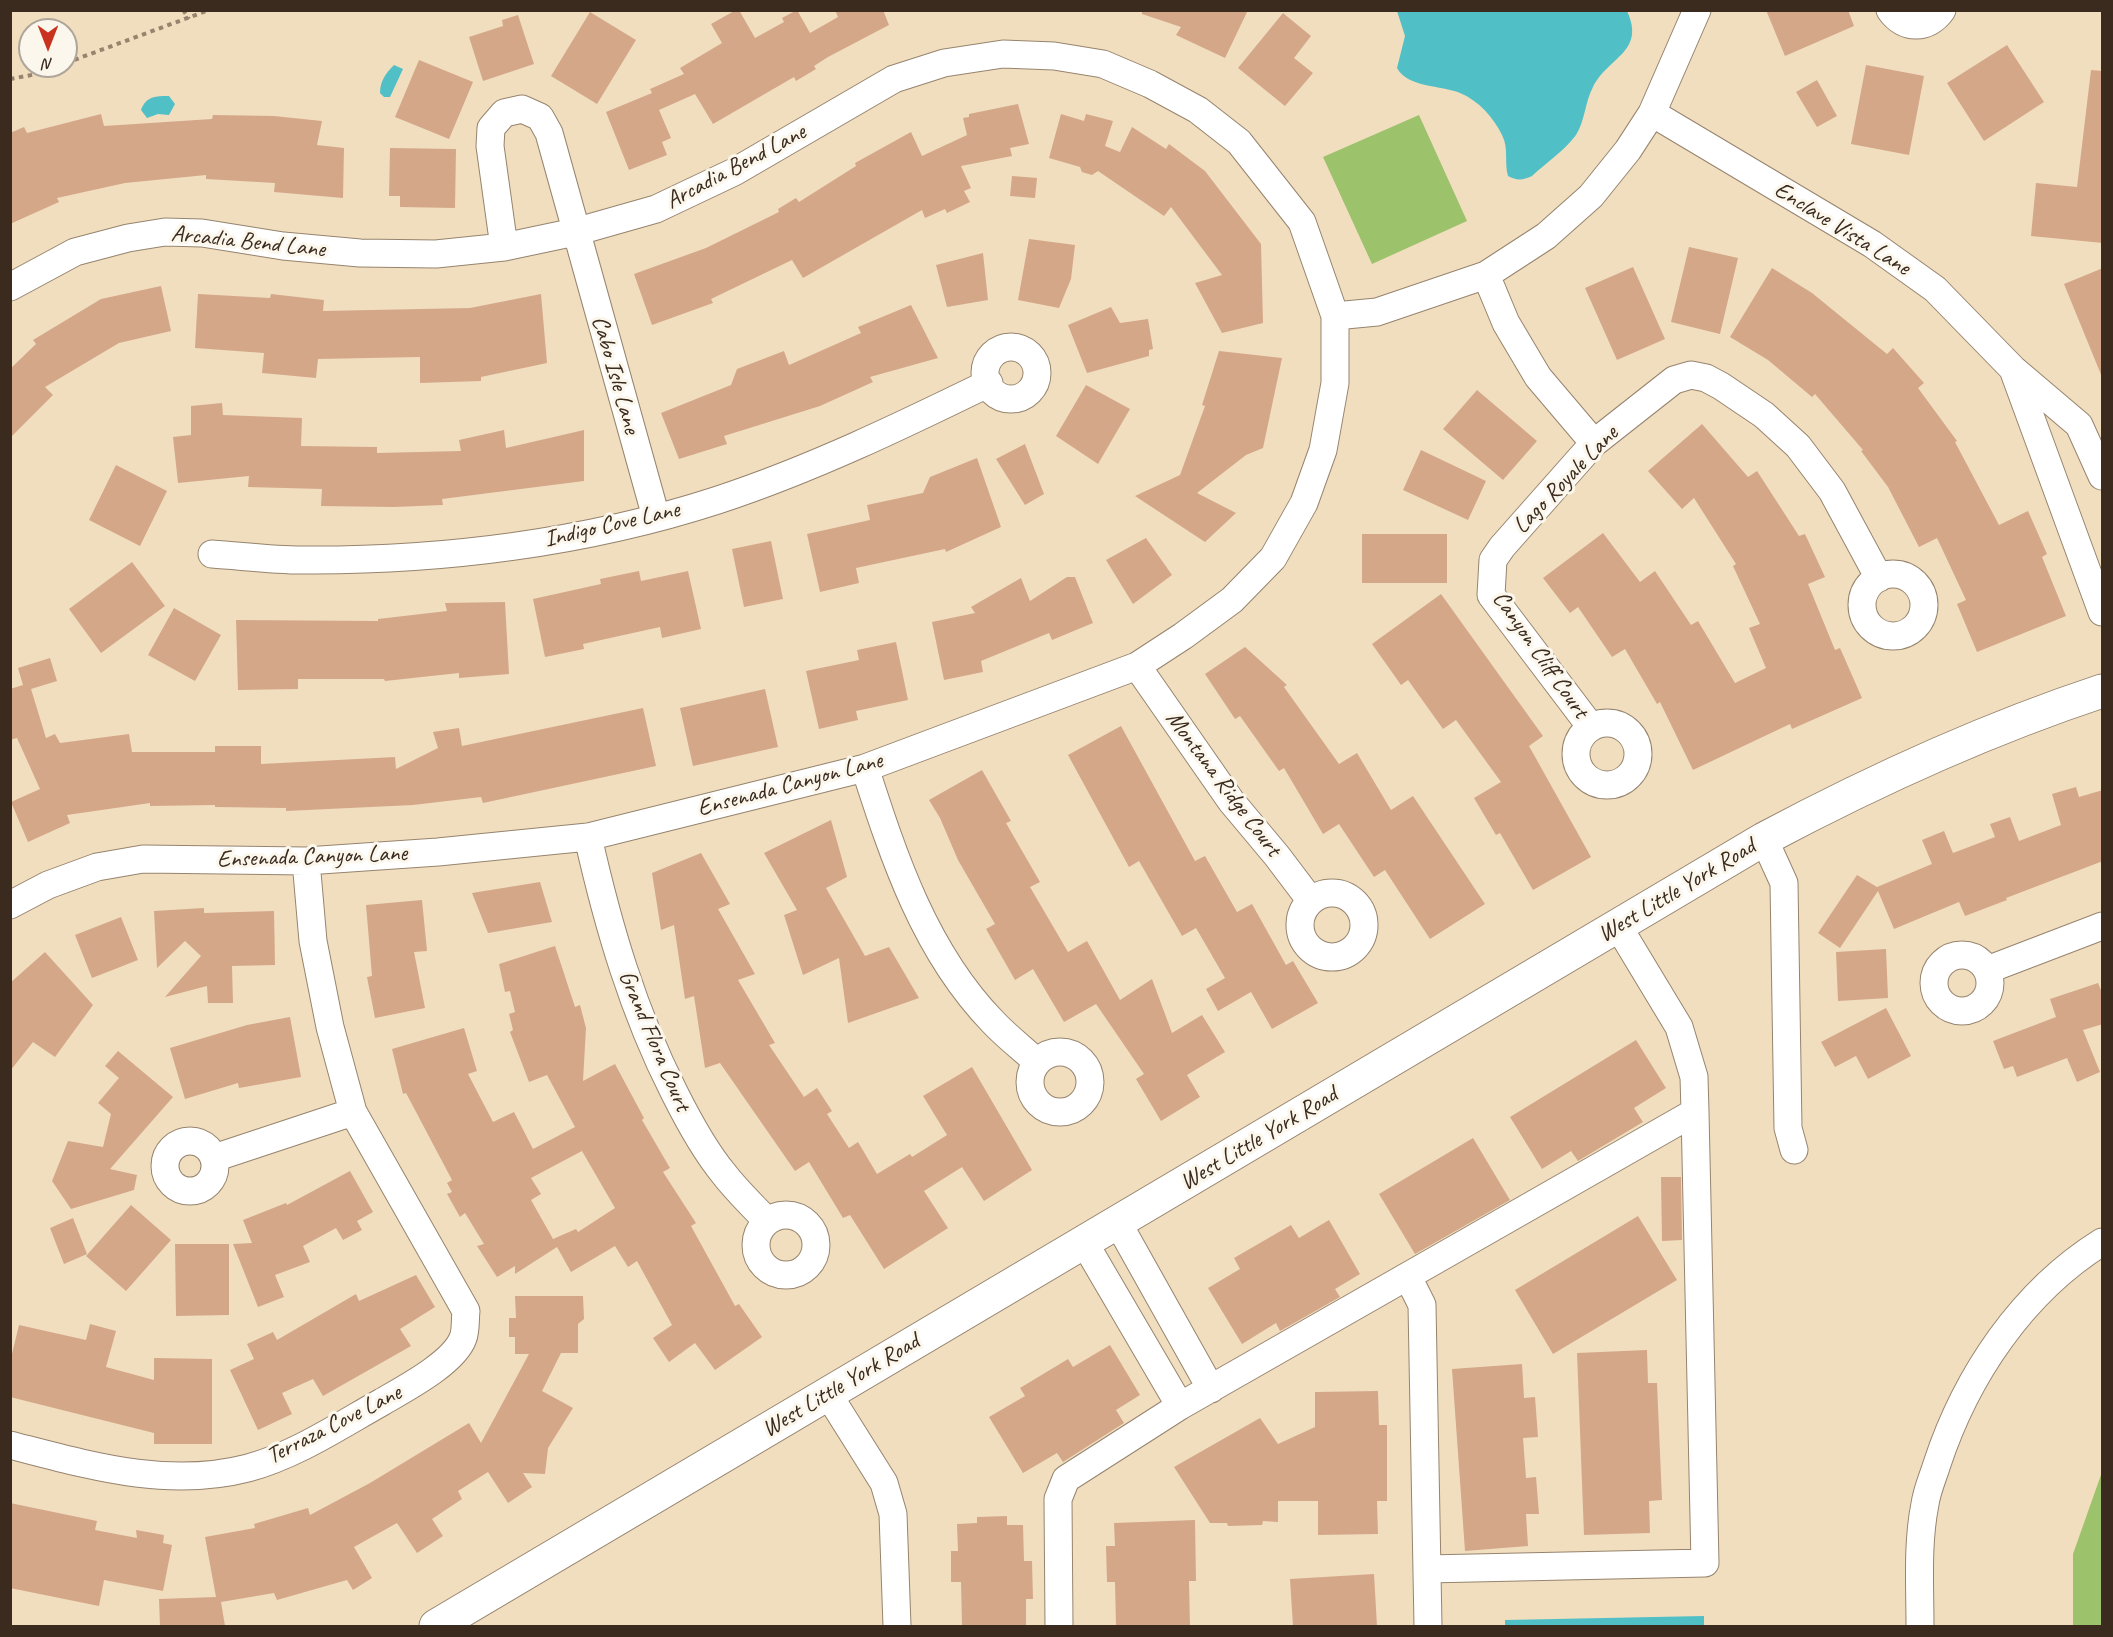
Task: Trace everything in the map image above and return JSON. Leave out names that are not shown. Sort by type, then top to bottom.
[{"type":"main road","name":"West Little York Road","points":[[436,1626],[1764,839],[1893,772],[1987,732],[2103,691]]},
{"type":"street","points":[[1335,316],[1377,312],[1486,275],[1546,236],[1591,196],[1628,150],[1652,113],[1697,10]]},
{"type":"street","points":[[1890,10],[1897,19],[1915,26],[1934,20],[1942,10]]},
{"type":"street","name":"Arcadia Bend Lane","points":[[10,286],[75,252],[128,238],[165,232],[202,233],[283,246],[360,253],[436,254],[504,247],[575,232],[656,209],[734,172],[894,79],[944,63],[1003,54],[1054,56],[1103,64],[1150,84],[1198,110],[1239,142],[1302,222],[1335,316]]},
{"type":"street","name":"Cabo Isle Lane","points":[[504,247],[489,137],[496,120],[513,110],[531,112],[546,124],[656,517]]},
{"type":"street","name":"Enclave Vista Lane","points":[[1652,113],[1872,243],[1935,289],[2013,369],[2079,425],[2103,476]]},
{"type":"street","points":[[1486,275],[1506,323],[1538,376],[1594,443]]},
{"type":"street","name":"Ensenada Canyon Lane","points":[[10,904],[48,885],[97,867],[142,859],[306,861],[438,852],[588,837],[865,768],[1137,666],[1232,600],[1273,558],[1304,503],[1323,450],[1335,383],[1335,316]]},
{"type":"street","name":"Enclave Vista Lane","points":[[2013,369],[2093,555],[2103,612]]},
{"type":"street","name":"Lago Royale Lane","points":[[1490,581],[1493,560],[1502,547],[1594,443],[1674,380],[1691,375],[1706,378],[1721,386],[1764,415],[1798,446],[1832,491],[1879,578]]},
{"type":"street","name":"Indigo Cove Lane","points":[[212,554],[302,560],[461,553],[560,539],[718,500],[888,432],[989,383]]},
{"type":"street","name":"Canyon Cliff Court","points":[[1490,581],[1491,595],[1591,727]]},
{"type":"street","name":"Montana Ridge Court","points":[[1137,666],[1231,801],[1278,856],[1311,901]]},
{"type":"street","points":[[865,768],[894,858],[926,928],[959,980],[993,1022],[1037,1062]]},
{"type":"street","name":"Grand Flora Court","points":[[588,837],[605,915],[627,984],[663,1069],[691,1125],[723,1173],[767,1221]]},
{"type":"street","points":[[1764,839],[1784,883],[1788,1128],[1794,1150]]},
{"type":"street","points":[[214,1158],[353,1112],[330,1027],[313,941],[306,861]]},
{"type":"street","points":[[1427,1569],[1705,1563],[1694,1077],[1679,1027],[1618,926]]},
{"type":"street","points":[[1987,970],[2103,926]]},
{"type":"street","name":"Terraza Cove Lane","points":[[10,1445],[98,1467],[148,1476],[208,1474],[248,1468],[297,1450],[390,1398],[441,1366],[463,1339],[466,1311],[353,1112]]},
{"type":"street","points":[[1059,1626],[1058,1499],[1066,1479],[1180,1406],[1695,1112]]},
{"type":"street","points":[[1118,1223],[1211,1389]]},
{"type":"street","points":[[1084,1242],[1180,1406]]},
{"type":"street","points":[[1920,1626],[1919,1555],[1925,1502],[1945,1441],[1964,1397],[1995,1346],[2023,1310],[2058,1276],[2103,1242]]},
{"type":"street","points":[[1408,1277],[1422,1305],[1428,1626]]},
{"type":"street","points":[[828,1394],[884,1483],[893,1514],[897,1626]]},
{"type":"path","points":[[183,10],[189,19]]},
{"type":"path","points":[[78,59],[209,10]]},
{"type":"green space","points":[[1419,115],[1467,221],[1372,264],[1323,157]]},
{"type":"green space","points":[[2102,1472],[2102,1626],[2073,1626],[2073,1554]]},
{"type":"water","points":[[1397,11],[1627,11],[1632,25],[1629,45],[1593,87],[1581,124],[1572,141],[1532,176],[1523,179],[1508,176],[1504,140],[1485,110],[1460,93],[1417,83],[1397,68],[1405,36]]},
{"type":"water","points":[[394,65],[403,69],[390,97],[384,97],[380,93],[382,81]]},
{"type":"water","points":[[169,96],[175,104],[169,115],[158,114],[147,118],[141,110],[149,99]]},
{"type":"water","points":[[1704,1616],[1704,1626],[1505,1626],[1505,1620]]},
{"type":"building","points":[[739,10],[755,38],[784,22],[782,18],[797,10],[810,33],[838,17],[835,10],[883,10],[889,25],[828,57],[814,66],[816,69],[796,81],[794,77],[713,124],[695,94],[659,110],[671,138],[662,142],[667,155],[629,170],[606,112],[652,93],[650,89],[684,74],[680,68],[722,43],[711,24]]},
{"type":"building","points":[[1142,10],[1248,10],[1225,58],[1176,35],[1181,27],[1142,14]]},
{"type":"building","points":[[1766,10],[1848,10],[1854,26],[1785,56]]},
{"type":"building","points":[[590,12],[636,40],[597,104],[551,76]]},
{"type":"building","points":[[1283,13],[1311,36],[1294,58],[1313,73],[1285,106],[1238,68]]},
{"type":"building","points":[[518,15],[534,64],[483,81],[469,37],[503,26],[502,20]]},
{"type":"building","points":[[2007,45],[2044,102],[1984,141],[1947,83]]},
{"type":"building","points":[[419,60],[473,82],[449,139],[395,117]]},
{"type":"building","points":[[1866,65],[1924,76],[1909,155],[1851,144]]},
{"type":"building","points":[[2091,70],[2103,71],[2103,243],[2031,236],[2036,183],[2077,187]]},
{"type":"building","points":[[1817,80],[1837,116],[1817,127],[1796,92]]},
{"type":"building","points":[[1018,104],[1029,144],[1010,148],[1012,156],[961,166],[971,188],[964,191],[970,202],[947,213],[945,209],[925,218],[922,210],[803,278],[792,260],[711,299],[713,303],[652,325],[634,274],[706,248],[779,212],[778,209],[796,198],[799,202],[856,166],[855,163],[911,132],[922,156],[967,135],[963,118],[969,117],[969,114]]},
{"type":"building","points":[[101,114],[104,126],[212,119],[213,115],[274,116],[322,121],[317,145],[344,148],[343,198],[274,192],[275,183],[206,179],[206,175],[125,183],[57,198],[59,202],[10,224],[10,133],[24,127],[27,133]]},
{"type":"building","points":[[1061,114],[1084,121],[1086,114],[1113,121],[1105,146],[1120,152],[1132,127],[1166,149],[1169,144],[1205,171],[1261,244],[1263,323],[1222,333],[1195,283],[1222,275],[1171,207],[1164,216],[1098,171],[1092,175],[1082,172],[1080,167],[1049,158]]},
{"type":"building","points":[[390,148],[456,149],[455,208],[400,207],[400,196],[389,196]]},
{"type":"building","points":[[1012,176],[1037,178],[1035,198],[1010,196]]},
{"type":"building","points":[[1029,239],[1075,245],[1071,279],[1059,308],[1018,300]]},
{"type":"building","points":[[1689,247],[1738,258],[1720,334],[1671,322]]},
{"type":"building","points":[[983,253],[988,300],[947,307],[936,265]]},
{"type":"building","points":[[1633,267],[1665,339],[1617,360],[1585,288]]},
{"type":"building","points":[[1772,268],[1812,293],[1887,354],[1893,348],[1924,383],[1918,388],[1957,441],[1955,442],[1999,525],[2028,511],[2047,554],[2042,557],[2066,616],[1977,652],[1957,604],[1966,600],[1937,538],[1919,547],[1888,487],[1861,451],[1863,450],[1815,394],[1812,397],[1768,360],[1730,337]]},
{"type":"building","points":[[2103,268],[2103,377],[2102,377],[2064,284]]},
{"type":"building","points":[[161,286],[171,331],[119,343],[45,387],[53,395],[10,438],[10,369],[36,344],[33,340],[101,299]]},
{"type":"building","points":[[198,294],[270,298],[271,294],[324,300],[323,311],[470,308],[541,294],[547,363],[481,377],[481,381],[420,383],[420,357],[318,359],[316,378],[262,373],[264,353],[195,348]]},
{"type":"building","points":[[911,305],[938,358],[870,377],[873,382],[820,406],[724,436],[727,444],[679,459],[661,413],[731,385],[737,369],[784,351],[789,365],[861,333],[858,327]]},
{"type":"building","points":[[1111,307],[1120,323],[1148,319],[1153,349],[1149,350],[1149,356],[1087,373],[1068,325]]},
{"type":"building","points":[[1219,351],[1282,358],[1263,448],[1246,455],[1197,493],[1236,513],[1205,542],[1135,496],[1180,475],[1205,406],[1202,405]]},
{"type":"building","points":[[1086,385],[1130,409],[1098,464],[1056,436]]},
{"type":"building","points":[[1477,390],[1537,441],[1503,480],[1443,429]]},
{"type":"building","points":[[222,403],[223,415],[302,418],[301,446],[377,447],[377,453],[461,451],[459,440],[504,430],[506,448],[584,430],[584,481],[442,499],[443,505],[394,507],[321,506],[322,489],[248,487],[249,476],[178,483],[173,437],[191,435],[191,406]]},
{"type":"building","points":[[1702,424],[1748,477],[1757,471],[1799,536],[1805,534],[1825,577],[1808,584],[1835,650],[1840,648],[1862,698],[1792,729],[1790,724],[1693,770],[1660,702],[1657,704],[1625,649],[1612,657],[1578,607],[1570,613],[1543,578],[1603,533],[1640,582],[1655,571],[1691,625],[1698,621],[1735,683],[1766,668],[1749,628],[1760,624],[1733,566],[1736,564],[1694,498],[1682,509],[1648,471]]},
{"type":"building","points":[[1025,444],[1044,494],[1025,505],[996,459]]},
{"type":"building","points":[[1421,450],[1486,481],[1468,520],[1403,490]]},
{"type":"building","points":[[977,458],[1001,527],[946,552],[945,549],[856,568],[859,583],[820,592],[807,534],[870,520],[867,505],[923,493],[930,477]]},
{"type":"building","points":[[116,465],[167,491],[140,546],[89,520]]},
{"type":"building","points":[[1362,534],[1447,534],[1447,583],[1362,583]]},
{"type":"building","points":[[1146,538],[1172,575],[1133,604],[1106,560]]},
{"type":"building","points":[[771,541],[783,599],[744,607],[732,549]]},
{"type":"building","points":[[132,562],[165,606],[101,653],[69,609]]},
{"type":"building","points":[[639,571],[641,581],[688,571],[701,629],[662,638],[660,627],[583,644],[584,649],[545,657],[533,599],[601,584],[600,579]]},
{"type":"building","points":[[1067,577],[1075,577],[1093,623],[1052,640],[1049,633],[981,661],[983,672],[944,680],[932,622],[975,613],[971,607],[1021,578],[1030,601]]},
{"type":"building","points":[[1441,594],[1543,736],[1529,746],[1591,857],[1533,890],[1500,833],[1496,835],[1474,798],[1501,782],[1456,720],[1443,729],[1408,680],[1401,685],[1372,644]]},
{"type":"building","points":[[505,602],[509,674],[459,678],[459,673],[385,681],[384,679],[298,679],[298,689],[238,690],[236,620],[378,621],[378,619],[447,611],[445,603]]},
{"type":"building","points":[[174,608],[221,635],[195,681],[148,655]]},
{"type":"building","points":[[896,642],[908,700],[856,711],[858,720],[819,729],[806,671],[859,660],[857,650]]},
{"type":"building","points":[[1245,647],[1287,685],[1284,687],[1339,764],[1357,753],[1391,810],[1413,796],[1485,904],[1430,939],[1385,870],[1374,877],[1339,824],[1323,834],[1284,768],[1279,771],[1240,716],[1235,719],[1205,674]]},
{"type":"building","points":[[50,658],[57,681],[31,689],[46,738],[55,734],[60,743],[129,734],[132,752],[215,752],[215,746],[261,746],[261,764],[395,757],[396,769],[438,748],[433,732],[459,728],[462,746],[643,708],[656,766],[483,803],[481,797],[413,805],[286,811],[286,808],[215,807],[215,805],[150,806],[150,803],[67,815],[70,823],[28,842],[11,802],[40,789],[17,738],[10,740],[10,689],[23,685],[18,668]]},
{"type":"building","points":[[765,689],[778,747],[693,766],[680,708]]},
{"type":"building","points":[[1121,726],[1195,861],[1205,856],[1237,912],[1252,904],[1286,965],[1293,961],[1318,1003],[1272,1029],[1251,992],[1218,1011],[1206,989],[1225,978],[1196,928],[1182,936],[1139,861],[1129,867],[1068,755]]},
{"type":"building","points":[[982,770],[1011,821],[1006,823],[1040,882],[1030,887],[1068,952],[1087,941],[1120,1000],[1152,979],[1172,1033],[1202,1015],[1225,1052],[1187,1075],[1200,1097],[1161,1121],[1136,1079],[1144,1074],[1096,1004],[1064,1022],[1033,969],[1015,980],[986,929],[995,924],[958,860],[940,818],[929,800]]},
{"type":"building","points":[[2076,787],[2079,797],[2103,790],[2103,861],[1965,916],[1959,902],[1894,929],[1878,891],[1840,948],[1818,933],[1857,875],[1877,887],[1932,864],[1922,840],[1944,831],[1953,853],[1995,837],[1990,824],[2010,817],[2019,841],[2061,825],[2052,794]]},
{"type":"building","points":[[831,820],[847,877],[826,888],[865,956],[889,947],[919,998],[848,1023],[839,958],[803,975],[784,915],[797,910],[764,853]]},
{"type":"building","points":[[701,853],[730,904],[718,909],[755,974],[738,980],[775,1043],[769,1045],[804,1097],[817,1088],[832,1111],[827,1114],[849,1148],[858,1142],[877,1174],[910,1154],[912,1157],[947,1135],[923,1096],[972,1067],[1032,1170],[984,1201],[962,1167],[924,1191],[948,1228],[884,1269],[850,1215],[843,1218],[809,1162],[795,1171],[720,1063],[705,1068],[694,996],[685,999],[674,925],[661,930],[652,873]]},
{"type":"building","points":[[540,882],[552,922],[488,933],[472,893]]},
{"type":"building","points":[[422,900],[427,951],[414,952],[425,1008],[375,1018],[367,977],[372,976],[366,905]]},
{"type":"building","points":[[204,908],[204,913],[274,911],[275,965],[232,966],[233,1003],[208,1003],[207,986],[165,997],[201,956],[185,941],[157,968],[154,911]]},
{"type":"building","points":[[121,917],[138,960],[92,978],[75,935]]},
{"type":"building","points":[[555,946],[575,1007],[580,1005],[586,1028],[583,1081],[615,1064],[644,1118],[642,1120],[670,1168],[663,1172],[696,1223],[691,1226],[735,1306],[739,1304],[762,1337],[715,1370],[695,1343],[669,1362],[653,1338],[672,1325],[637,1261],[628,1267],[615,1246],[571,1272],[557,1247],[515,1274],[515,1266],[497,1277],[477,1246],[484,1244],[465,1213],[460,1217],[447,1194],[452,1192],[447,1183],[452,1180],[406,1093],[403,1094],[392,1049],[464,1028],[477,1071],[468,1074],[493,1122],[514,1112],[533,1149],[575,1127],[547,1075],[529,1082],[510,1032],[513,1030],[509,1014],[515,1012],[510,991],[505,992],[499,964]],"holes":[[[582,1151],[615,1208],[578,1232],[576,1229],[553,1239],[531,1200],[541,1194],[531,1178]]]},
{"type":"building","points":[[1886,949],[1888,998],[1838,1001],[1836,952]]},
{"type":"building","points":[[45,952],[93,1005],[55,1057],[33,1042],[10,1071],[10,983]]},
{"type":"building","points":[[2098,983],[2103,995],[2103,1024],[2083,1030],[2100,1072],[2077,1082],[2067,1058],[2017,1077],[2013,1066],[2004,1069],[1993,1041],[2056,1017],[2050,999]]},
{"type":"building","points":[[1886,1008],[1911,1056],[1868,1079],[1856,1056],[1835,1067],[1821,1042]]},
{"type":"building","points":[[290,1017],[301,1077],[239,1088],[238,1083],[185,1099],[170,1048],[247,1025]]},
{"type":"building","points":[[1636,1040],[1666,1088],[1634,1108],[1643,1122],[1578,1161],[1571,1151],[1542,1169],[1510,1117]]},
{"type":"building","points":[[118,1051],[173,1097],[110,1169],[137,1175],[134,1190],[71,1209],[52,1181],[68,1141],[103,1147],[111,1114],[98,1103],[119,1078],[105,1066]]},
{"type":"building","points":[[1473,1138],[1510,1200],[1415,1254],[1379,1194]]},
{"type":"building","points":[[350,1171],[373,1212],[357,1221],[362,1230],[343,1240],[336,1228],[303,1246],[310,1262],[275,1275],[284,1297],[258,1307],[233,1244],[252,1243],[243,1220],[286,1203],[287,1205]]},
{"type":"building","points":[[1661,1177],[1681,1177],[1682,1240],[1662,1241]]},
{"type":"building","points":[[131,1205],[171,1240],[126,1291],[86,1256]]},
{"type":"building","points":[[1638,1216],[1677,1280],[1553,1354],[1515,1290]]},
{"type":"building","points":[[73,1218],[87,1254],[64,1264],[50,1228]]},
{"type":"building","points":[[1329,1220],[1360,1274],[1335,1289],[1340,1297],[1280,1331],[1276,1323],[1242,1344],[1208,1288],[1240,1269],[1234,1258],[1291,1225],[1299,1238]]},
{"type":"building","points":[[175,1244],[229,1244],[229,1315],[176,1316]]},
{"type":"building","points":[[416,1275],[435,1307],[400,1329],[411,1346],[323,1396],[313,1379],[282,1393],[292,1414],[258,1430],[230,1370],[254,1359],[247,1344],[273,1332],[277,1340],[356,1294],[359,1301]]},
{"type":"building","points":[[515,1296],[583,1296],[584,1319],[578,1324],[578,1353],[561,1353],[542,1391],[573,1408],[548,1448],[545,1474],[523,1473],[532,1487],[508,1503],[488,1472],[458,1491],[462,1499],[432,1519],[443,1536],[417,1553],[397,1523],[354,1547],[372,1578],[353,1590],[347,1580],[277,1600],[274,1593],[221,1602],[225,1626],[160,1626],[159,1599],[216,1597],[205,1537],[255,1528],[254,1524],[308,1508],[310,1515],[370,1483],[469,1423],[481,1443],[529,1354],[515,1354],[515,1337],[509,1337],[509,1318],[516,1318]]},
{"type":"building","points":[[90,1324],[116,1331],[106,1367],[154,1380],[154,1358],[212,1359],[212,1444],[154,1444],[154,1433],[10,1397],[10,1362],[19,1325],[86,1340]]},
{"type":"building","points":[[1110,1345],[1140,1395],[1116,1410],[1124,1423],[1063,1462],[1057,1453],[1023,1473],[989,1417],[1025,1396],[1020,1388],[1068,1359],[1073,1367]]},
{"type":"building","points":[[1647,1350],[1648,1383],[1657,1383],[1662,1500],[1649,1501],[1650,1533],[1584,1535],[1577,1353]]},
{"type":"building","points":[[1522,1364],[1524,1398],[1535,1397],[1538,1437],[1523,1438],[1526,1478],[1536,1477],[1539,1514],[1526,1514],[1528,1546],[1465,1551],[1452,1369]]},
{"type":"building","points":[[1378,1391],[1379,1425],[1387,1425],[1387,1501],[1377,1501],[1378,1534],[1318,1535],[1318,1501],[1278,1501],[1278,1522],[1263,1521],[1262,1525],[1228,1526],[1227,1523],[1210,1523],[1174,1467],[1260,1418],[1278,1444],[1315,1427],[1315,1392]]},
{"type":"building","points":[[10,1503],[97,1521],[95,1530],[137,1538],[136,1530],[164,1535],[163,1543],[172,1545],[163,1591],[104,1580],[99,1606],[10,1588]]},
{"type":"building","points":[[1007,1516],[1007,1525],[1023,1525],[1024,1561],[1032,1561],[1033,1599],[1026,1599],[1026,1626],[962,1626],[961,1582],[951,1582],[951,1551],[958,1551],[957,1524],[977,1523],[977,1517]]},
{"type":"building","points":[[1195,1520],[1196,1581],[1189,1581],[1190,1626],[1116,1626],[1115,1582],[1107,1582],[1106,1546],[1115,1546],[1114,1523]]},
{"type":"building","points":[[1374,1574],[1377,1626],[1293,1626],[1290,1579]]}]
